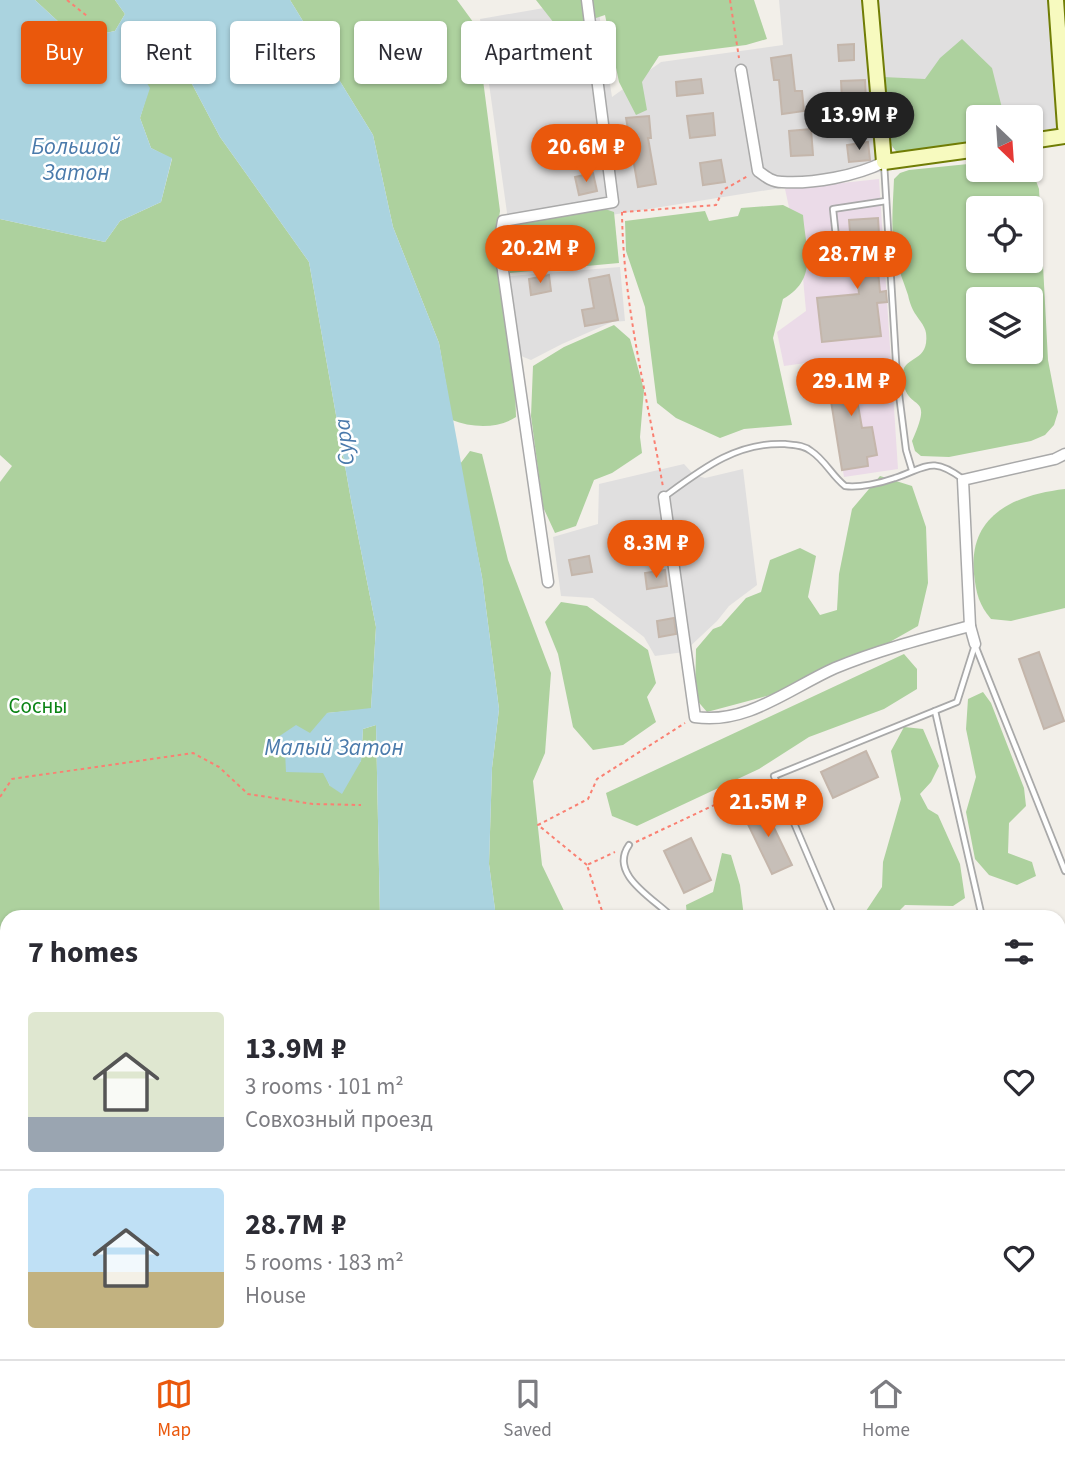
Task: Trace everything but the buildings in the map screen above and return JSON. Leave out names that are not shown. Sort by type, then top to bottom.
[{"type":"main road","points":[[870,0],[884,162],[966,151]]},
{"type":"main road","points":[[1056,0],[1065,127]]},
{"type":"main road","points":[[1043,139],[1065,136]]},
{"type":"street","points":[[548,582],[499,243],[503,221],[613,202],[587,0]]},
{"type":"street","points":[[741,70],[758,171],[768,179],[782,182],[842,176],[866,171],[884,162]]},
{"type":"street","points":[[975,644],[970,626],[963,480],[1065,454]]},
{"type":"street","points":[[664,497],[695,717],[709,719],[761,708],[835,668],[911,642],[970,626]]},
{"type":"lane","points":[[884,162],[897,378],[906,450],[912,470]]},
{"type":"lane","points":[[838,256],[833,209],[886,201]]},
{"type":"lane","points":[[664,497],[694,475],[736,451],[765,443],[796,445],[809,449],[845,486],[895,478],[928,466],[941,466],[963,480]]},
{"type":"lane","points":[[831,910],[774,776],[957,702],[975,644]]},
{"type":"lane","points":[[975,644],[1065,871]]},
{"type":"lane","points":[[935,711],[980,910]]},
{"type":"lane","points":[[629,845],[622,860],[632,880],[664,910]]},
{"type":"path","points":[[67,0],[87,16]]},
{"type":"path","points":[[730,0],[741,70]]},
{"type":"path","points":[[664,497],[632,327],[623,257],[622,212],[716,205],[723,190],[758,171]]},
{"type":"path","points":[[602,910],[587,865],[538,824],[588,799],[597,779],[695,717]]},
{"type":"path","points":[[0,797],[12,779],[193,753],[219,767],[247,794],[313,804],[361,806]]},
{"type":"path","points":[[587,865],[774,776]]},
{"type":"shaded area","points":[[597,0],[600,21],[480,21]]},
{"type":"shaded area","points":[[779,0],[1051,0],[1061,128],[1043,130],[1043,105],[966,105],[966,139],[885,149],[887,171],[611,215],[508,220],[489,84],[610,84],[612,97],[661,62],[783,45]]},
{"type":"shaded area","points":[[879,179],[898,469],[844,477],[827,376],[817,377],[813,362],[784,366],[777,332],[806,311],[802,267],[785,189]]},
{"type":"shaded area","points":[[620,267],[625,321],[612,322],[531,360],[521,356],[510,276]]},
{"type":"shaded area","points":[[684,464],[694,475],[705,478],[743,469],[757,585],[729,606],[684,652],[655,656],[644,637],[593,598],[561,596],[553,537],[598,524],[599,484]]},
{"type":"green space","points":[[35,0],[115,0],[125,14],[115,31],[107,33],[107,21],[58,21]]},
{"type":"green space","points":[[290,0],[457,0],[472,21],[461,21],[461,84],[484,84],[500,211],[495,245],[514,350],[516,417],[509,421],[485,426],[452,420],[439,343],[393,227],[373,135],[340,81],[340,21],[303,21]]},
{"type":"green space","points":[[536,0],[754,0],[767,39],[746,45],[659,56],[642,82],[647,110],[636,115],[619,82],[616,68],[616,21],[606,21],[605,15],[587,21],[552,21]]},
{"type":"green space","points":[[962,39],[992,68],[1001,105],[966,105],[966,145],[898,154],[884,135],[883,77],[925,79],[940,58]]},
{"type":"green space","name":"Сосны","points":[[147,84],[192,84],[220,137],[309,262],[376,627],[371,709],[327,713],[324,773],[330,786],[361,761],[363,729],[376,725],[380,910],[0,910],[0,482],[12,466],[0,455],[0,219],[105,242],[120,221],[161,202],[172,159],[151,148],[140,118],[149,88]]},
{"type":"green space","points":[[966,164],[966,182],[1036,182],[1039,196],[966,196],[966,273],[1043,273],[1043,265],[1048,360],[1058,412],[1054,425],[1045,435],[1031,441],[949,457],[921,456],[915,451],[912,441],[921,408],[906,391],[903,372],[905,366],[923,350],[926,333],[912,307],[894,249],[894,179],[900,173]]},
{"type":"green space","points":[[783,205],[803,215],[807,252],[806,273],[794,291],[783,299],[773,338],[792,425],[744,429],[720,438],[676,418],[657,403],[645,307],[626,251],[625,221],[705,211],[709,221],[738,216],[741,208]]},
{"type":"green space","points":[[605,209],[614,212],[619,263],[510,273],[505,226]]},
{"type":"green space","points":[[614,325],[630,339],[644,390],[640,437],[642,453],[612,473],[594,480],[576,526],[555,533],[543,507],[531,416],[533,366],[564,347]]},
{"type":"green space","points":[[470,451],[482,454],[508,560],[551,673],[545,753],[533,781],[542,865],[564,910],[495,910],[489,864],[492,768],[499,709],[482,577],[460,464]]},
{"type":"green space","points":[[880,476],[912,486],[926,527],[928,583],[918,626],[888,643],[836,663],[789,690],[707,712],[695,698],[696,649],[746,598],[761,592],[770,560],[800,548],[816,556],[808,597],[820,615],[837,610],[839,574],[852,509]]},
{"type":"green space","points":[[1065,489],[1065,608],[1011,621],[991,619],[981,604],[975,581],[974,554],[979,537],[987,523],[1012,503]]},
{"type":"green space","points":[[561,602],[587,606],[648,650],[656,683],[647,697],[656,722],[623,745],[593,750],[573,727],[558,654],[545,622]]},
{"type":"green space","points":[[904,654],[917,669],[917,689],[884,709],[809,737],[759,769],[637,826],[612,816],[606,793]]},
{"type":"green space","points":[[983,692],[991,703],[1024,788],[1026,806],[1009,823],[1008,853],[1032,862],[1036,876],[1017,885],[989,875],[975,859],[966,812],[976,777],[966,729],[968,699]]},
{"type":"green space","points":[[904,727],[923,729],[939,766],[931,782],[920,794],[928,809],[938,815],[960,864],[965,898],[953,906],[905,905],[900,910],[867,910],[882,887],[883,862],[901,799],[891,751]]},
{"type":"green space","points":[[722,853],[731,855],[740,885],[743,910],[686,910],[686,905],[713,892]]},
{"type":"water","points":[[0,0],[35,0],[58,21],[21,21],[21,84],[107,84],[107,33],[115,31],[125,14],[115,0],[290,0],[303,21],[230,21],[230,84],[340,84],[340,81],[373,135],[393,227],[439,343],[482,577],[499,709],[492,768],[489,864],[495,910],[380,910],[376,725],[363,729],[361,761],[342,794],[330,786],[323,773],[286,772],[285,751],[275,739],[296,725],[310,733],[327,713],[371,708],[376,627],[309,262],[220,137],[192,84],[216,84],[216,21],[121,21],[121,84],[147,84],[150,88],[140,118],[151,148],[172,158],[161,202],[120,221],[105,242],[0,219]]},
{"type":"water label","name":"Большой Затон","points":[[76,159]]},
{"type":"water label","name":"Сура","points":[[344,442]]},
{"type":"water label","name":"Малый Затон","points":[[334,747]]}]
